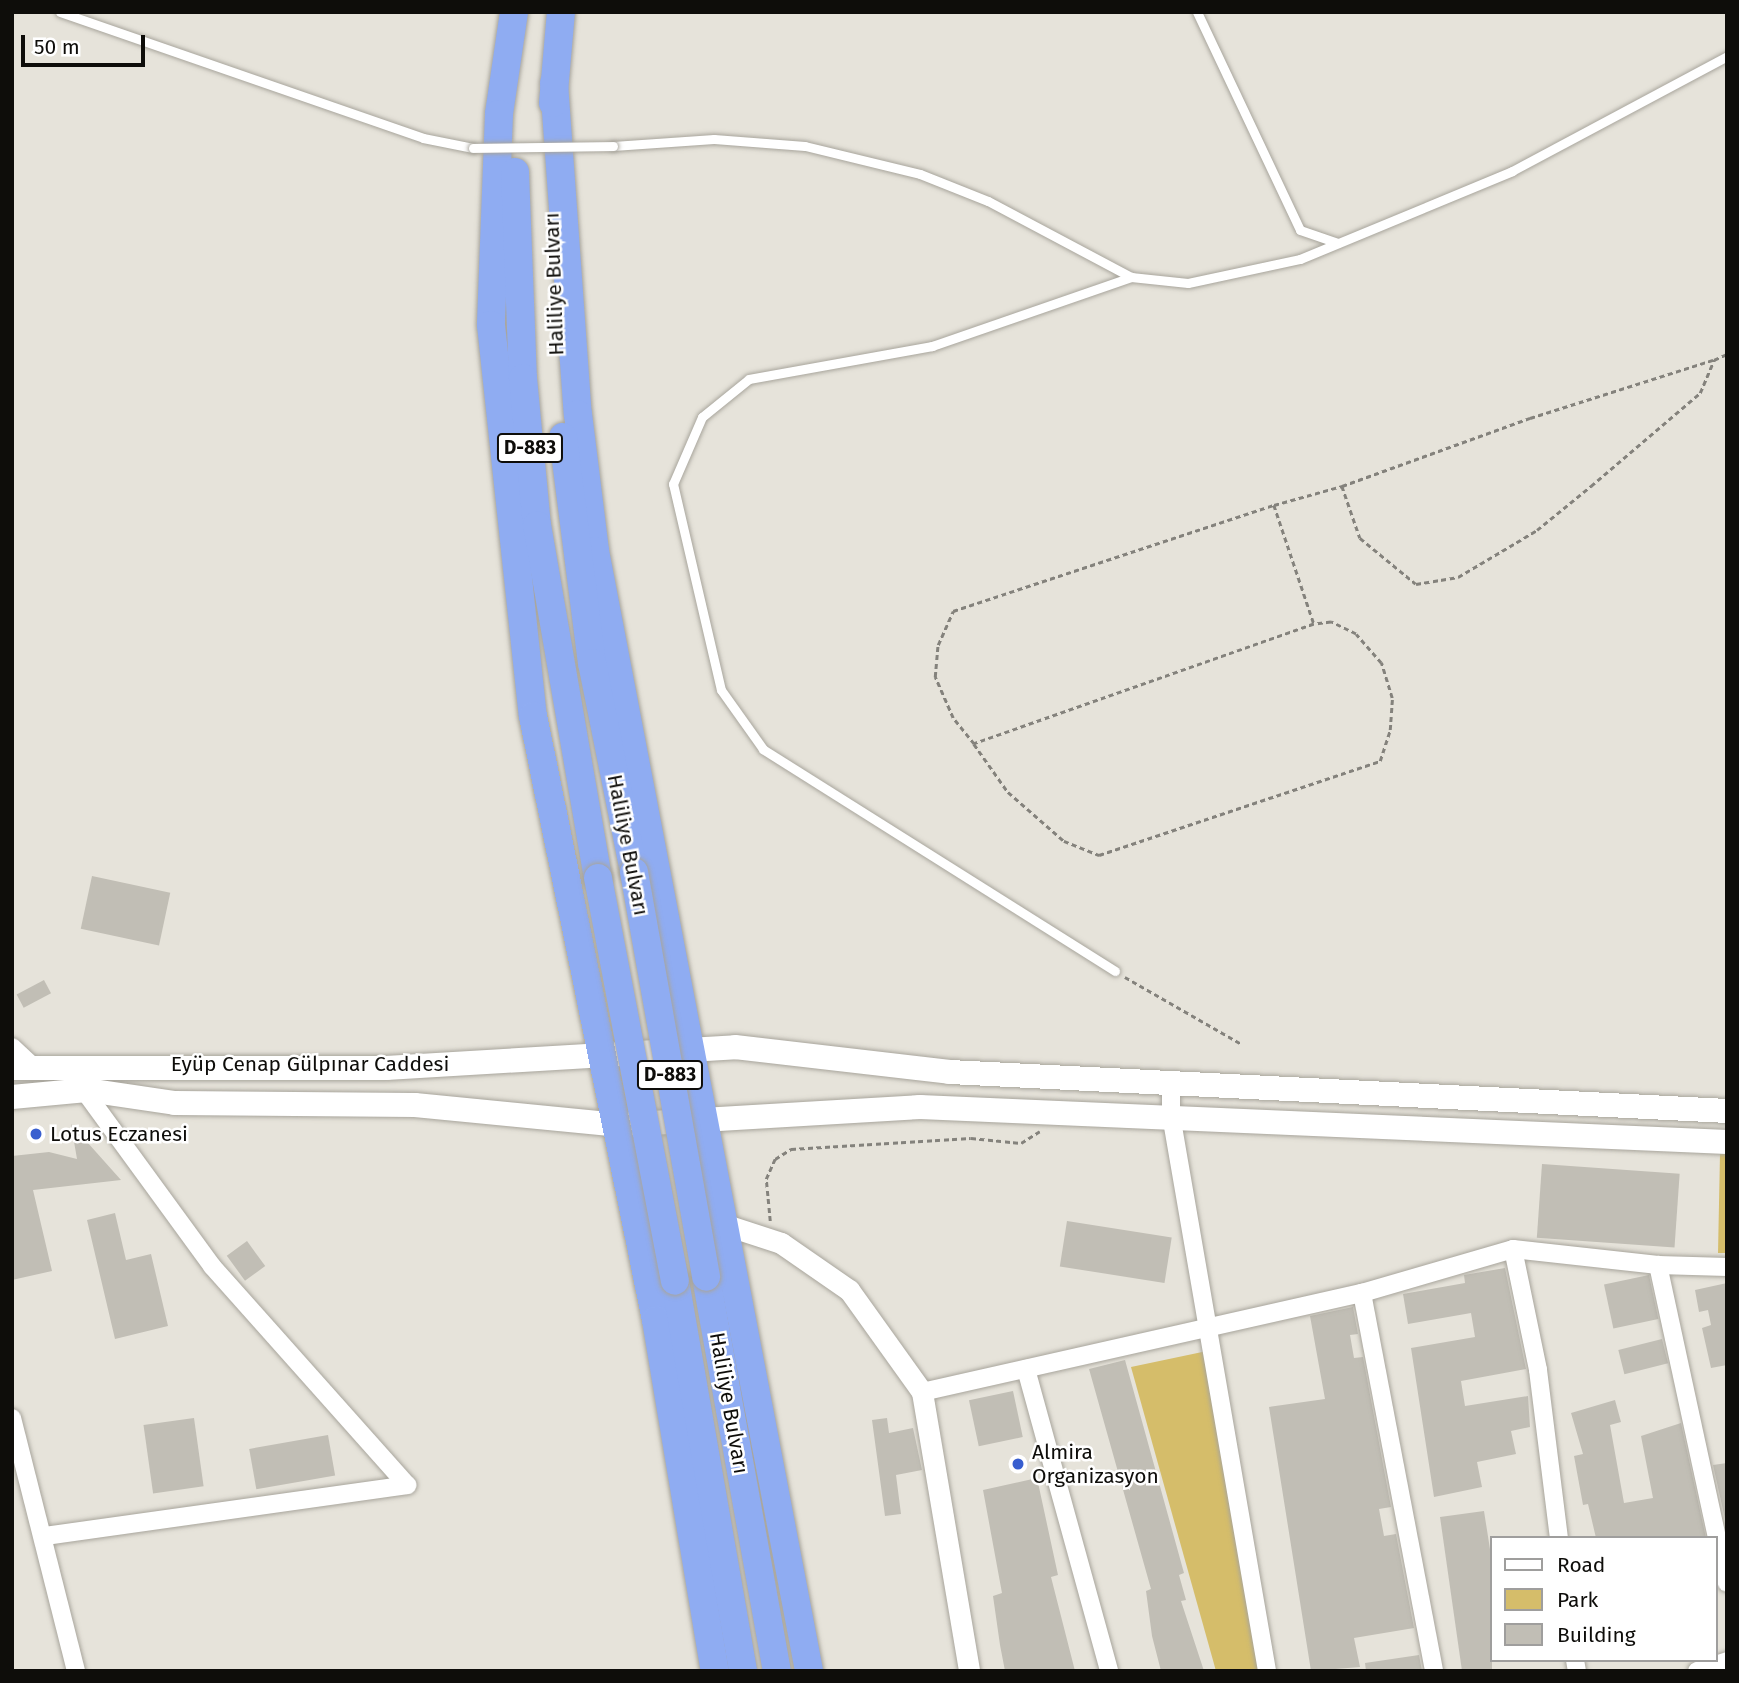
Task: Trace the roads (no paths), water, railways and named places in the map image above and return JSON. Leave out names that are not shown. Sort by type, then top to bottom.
[{"type":"highway","points":[[514,12],[499,114],[491,325],[533,716],[618,1125],[715,1671]]},
{"type":"highway","name":"Haliliye Bulvarı","points":[[520,12],[514,193],[523,378],[558,667],[675,1281],[743,1671]]},
{"type":"highway","name":"Haliliye Bulvarı","points":[[561,12],[554,83],[550,200],[570,522],[777,1671]]},
{"type":"highway","points":[[554,83],[578,414],[596,551],[809,1671]]},
{"type":"main road","name":"Eyüp Cenap Gülpınar Caddesi","points":[[15,1055],[386,1068],[691,1046],[950,1072],[1727,1111]]},
{"type":"main road","points":[[12,1097],[87,1090],[174,1103],[415,1105],[618,1125],[844,1108],[1054,1111],[1727,1142]]},
{"type":"street","points":[[15,1055],[87,1090],[212,1266],[407,1485],[46,1536]]},
{"type":"street","points":[[1171,1084],[1171,1115],[1267,1671]]},
{"type":"street","points":[[726,1225],[775,1241],[810,1259],[849,1290],[922,1392],[969,1671]]},
{"type":"street","points":[[922,1392],[1362,1293],[1513,1249],[1658,1265],[1727,1267]]},
{"type":"street","points":[[1513,1249],[1538,1370],[1559,1536]]},
{"type":"street","points":[[1658,1265],[1717,1536]]},
{"type":"street","points":[[1362,1293],[1434,1671]]},
{"type":"street","points":[[1026,1368],[1109,1671]]},
{"type":"street","points":[[12,1418],[46,1536],[76,1671]]},
{"type":"street","points":[[1718,1542],[1727,1583]]},
{"type":"street","points":[[1697,1671],[1727,1661]]},
{"type":"lane","points":[[60,12],[423,138],[473,148],[613,146],[714,139],[805,146],[920,174],[988,201],[1131,277],[1188,283],[1300,259],[1512,171],[1727,56]]},
{"type":"lane","points":[[1197,12],[1300,230],[1338,243]]},
{"type":"lane","points":[[1115,971],[763,749],[721,690],[673,484],[702,418],[749,379],[932,346],[1131,277]]},
{"type":"place","name":"Lotus Eczanesi","points":[[36,1134]]},
{"type":"place","name":"Almira Organizasyon","points":[[1018,1464]]}]
